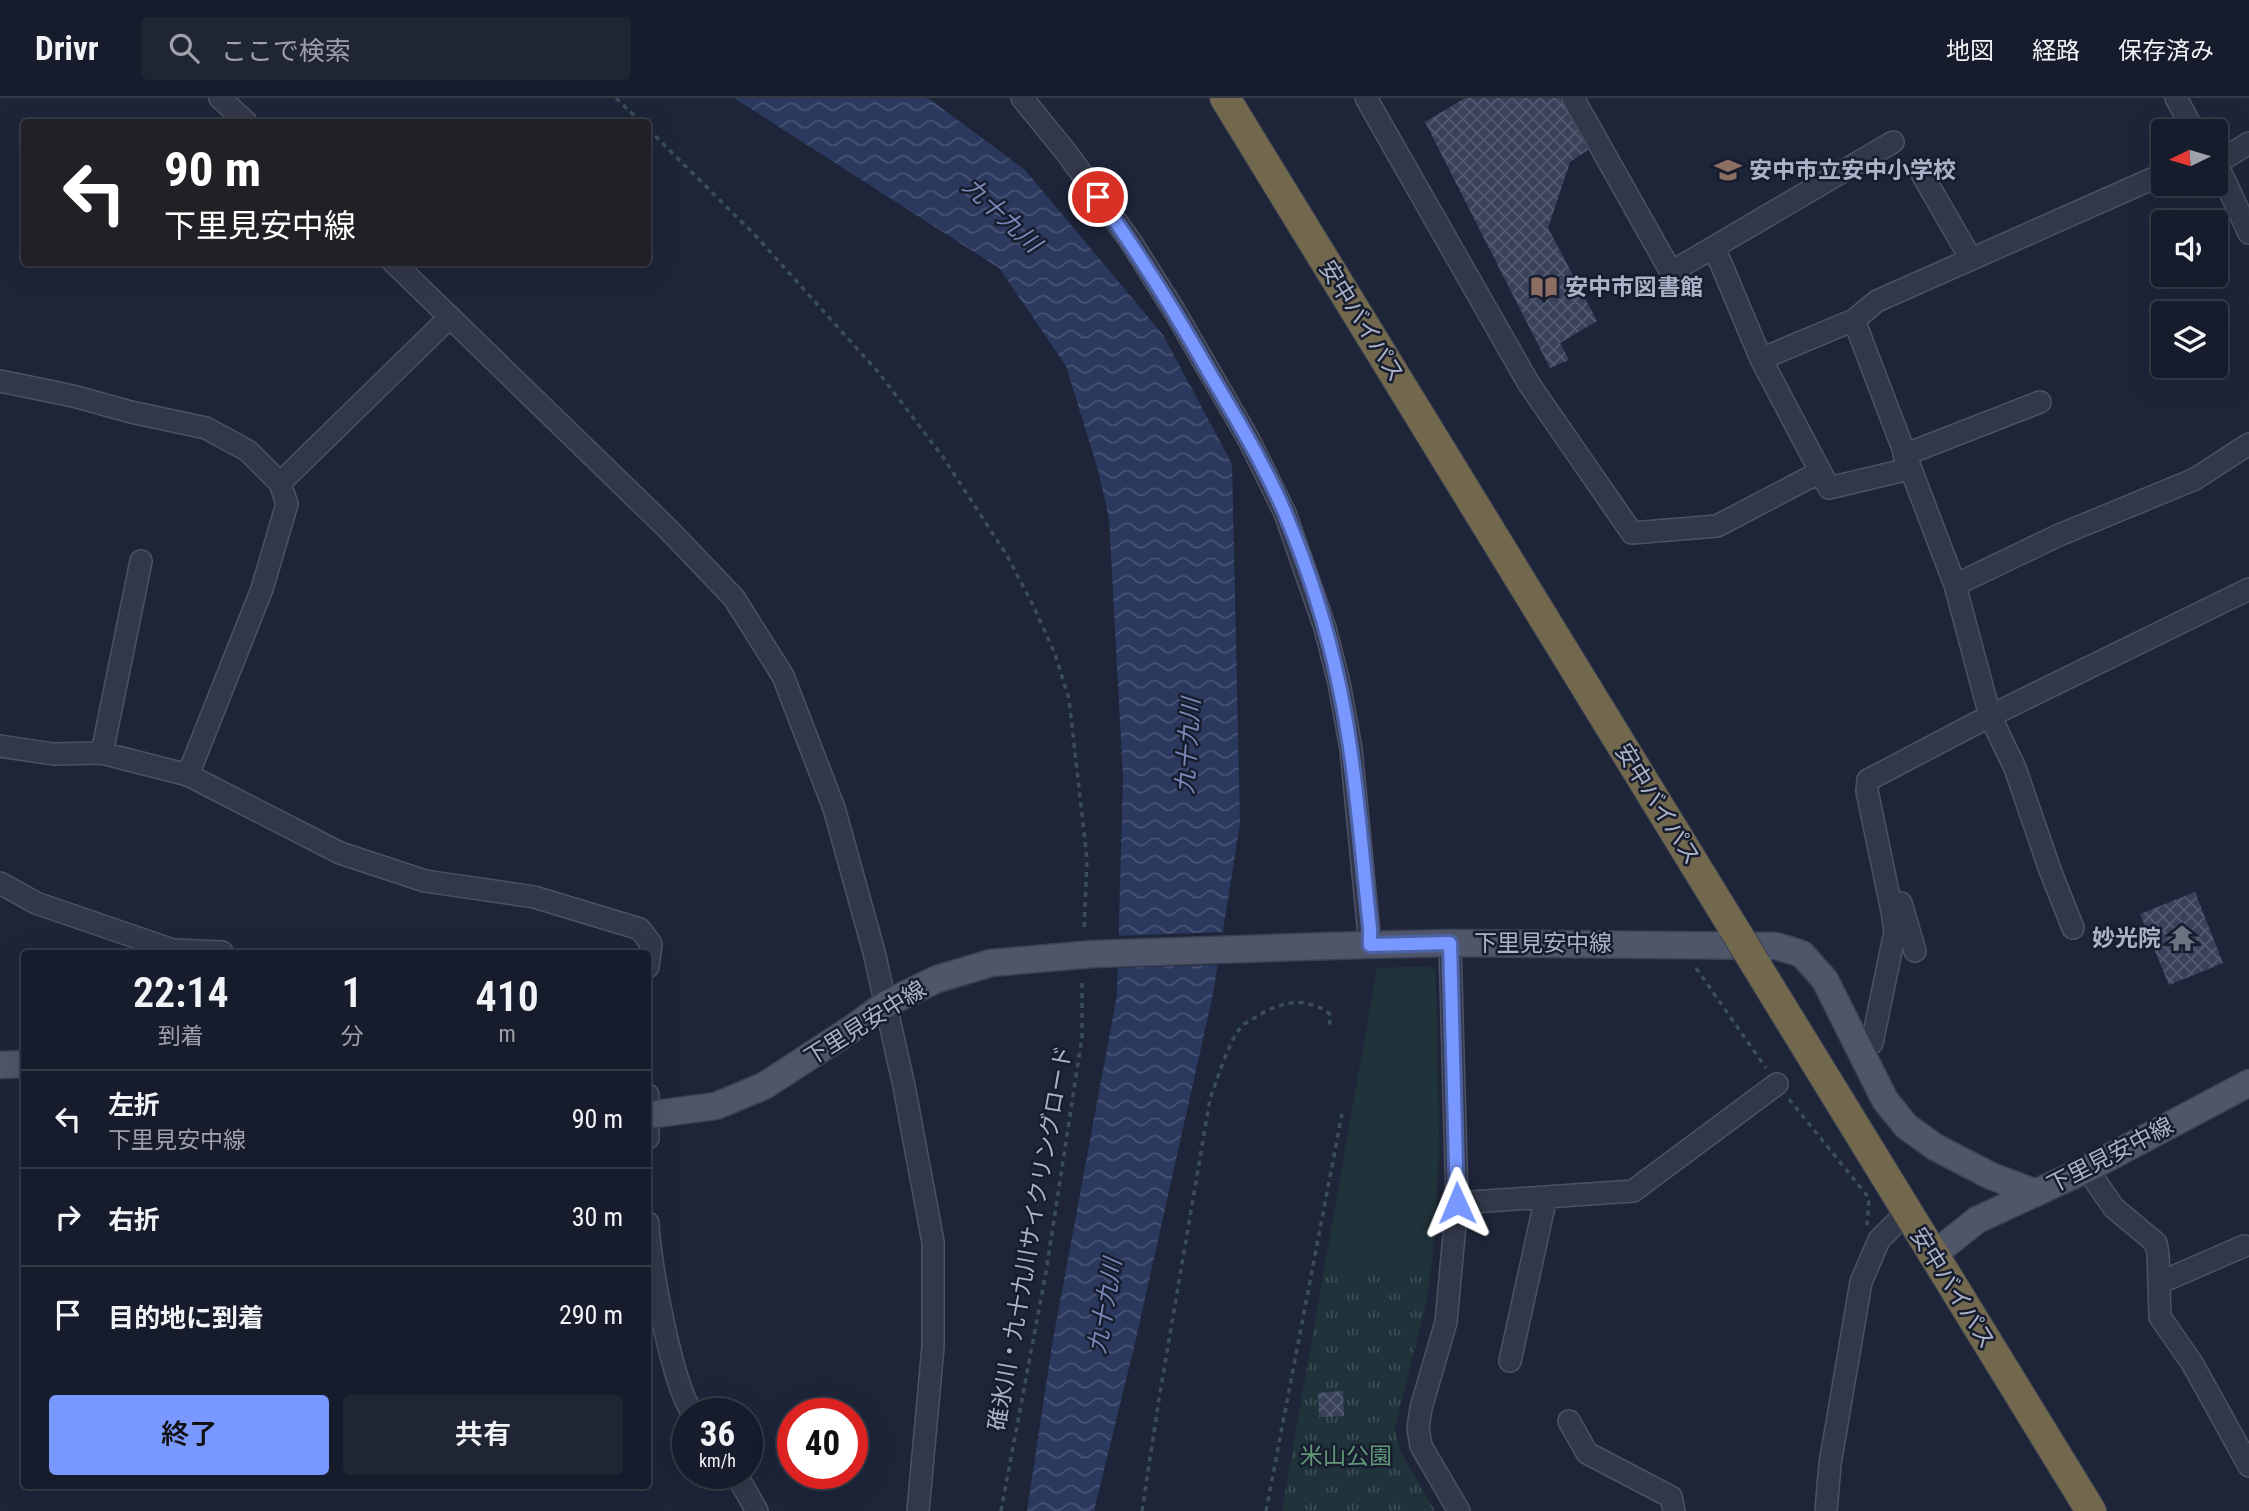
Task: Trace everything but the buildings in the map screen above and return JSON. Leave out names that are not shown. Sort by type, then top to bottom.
[{"type":"highway","name":"安中バイパス","points":[[1225,98],[2091,1511]]},
{"type":"main road","name":"下里見安中線","points":[[651,1116],[716,1106],[764,1086],[886,1004],[937,979],[991,963],[1087,955],[1450,943],[1776,946],[1802,954],[1825,980],[1885,1100],[1906,1126],[1935,1147],[1975,1168],[2036,1193],[2249,1083]]},
{"type":"main road","points":[[0,1065],[21,1064]]},
{"type":"main road","points":[[1975,1168],[1983,1186],[1984,1196],[1977,1220]]},
{"type":"main road","points":[[1933,1255],[1977,1220],[2036,1193]]},
{"type":"street","points":[[220,98],[243,119]]},
{"type":"street","points":[[1022,98],[1066,152],[1131,242],[1175,312],[1242,429],[1284,513],[1314,593],[1339,683],[1351,749],[1370,928],[1366,945]]},
{"type":"street","points":[[1366,98],[1529,384],[1632,533],[1717,526],[1820,472]]},
{"type":"street","points":[[1573,98],[1671,272],[1893,142]]},
{"type":"street","points":[[2176,98],[2187,119]]},
{"type":"street","points":[[2228,156],[2249,143]]},
{"type":"street","points":[[1922,174],[1970,259]]},
{"type":"street","points":[[1761,359],[1854,320],[1877,300],[2151,179]]},
{"type":"street","points":[[2228,188],[2249,233]]},
{"type":"street","points":[[1714,247],[1761,359],[1829,488],[1907,462],[2040,402]]},
{"type":"street","points":[[397,266],[668,529],[733,598],[783,676],[834,808],[886,1004],[933,1242],[933,1347],[918,1511]]},
{"type":"street","points":[[280,483],[450,317]]},
{"type":"street","points":[[1854,320],[1955,584],[1990,716],[2015,768],[2049,870],[2073,928]]},
{"type":"street","points":[[0,381],[206,428],[248,451],[280,483],[286,504],[262,589],[188,775]]},
{"type":"street","points":[[1955,584],[2057,536],[2195,479],[2249,444]]},
{"type":"street","points":[[102,753],[142,561]]},
{"type":"street","points":[[1860,1053],[1872,1043],[1895,932],[1867,791],[1868,779],[2249,589]]},
{"type":"street","points":[[0,746],[53,754],[102,753],[188,775],[340,853],[425,881],[534,897],[640,929],[651,944],[650,950]]},
{"type":"street","points":[[0,883],[36,903],[173,950]]},
{"type":"street","points":[[1888,894],[1901,903],[1915,951]]},
{"type":"street","points":[[1450,943],[1457,1203],[1446,1322],[1421,1408],[1418,1428],[1421,1446],[1459,1511]]},
{"type":"street","points":[[1457,1203],[1633,1191],[1777,1084]]},
{"type":"street","points":[[2087,1169],[2114,1208],[2156,1243],[2160,1317],[2192,1363],[2249,1466]]},
{"type":"street","points":[[1510,1361],[1546,1197]]},
{"type":"street","points":[[1826,1511],[1830,1464],[1861,1282],[1879,1240],[1907,1212]]},
{"type":"street","points":[[2159,1283],[2244,1246]]},
{"type":"street","points":[[651,1259],[674,1365],[687,1398]]},
{"type":"street","points":[[1569,1421],[1587,1453],[1671,1497],[1674,1511]]},
{"type":"street","points":[[745,1489],[757,1511]]},
{"type":"path","points":[[616,98],[637,119]]},
{"type":"path","name":"碓氷川・九十九川サイクリングロード","points":[[651,132],[755,235],[879,373],[943,457],[1006,554],[1034,605],[1055,654],[1069,699],[1087,859],[1087,955],[1082,1037],[1046,1272],[1001,1511]]},
{"type":"path","points":[[1679,945],[1777,1084],[1869,1198],[1867,1225]]},
{"type":"path","points":[[1142,1511],[1158,1399],[1210,1099],[1227,1055],[1241,1026],[1278,1004],[1304,1003],[1321,1007],[1331,1015],[1329,1027]]},
{"type":"path","points":[[1266,1511],[1342,1114]]},
{"type":"green space","points":[[1429,966],[1436,971],[1439,1125],[1437,1202],[1430,1278],[1325,1264],[1377,968]]},
{"type":"green space","name":"米山公園","points":[[1325,1264],[1430,1278],[1426,1305],[1395,1428],[1400,1451],[1435,1511],[1282,1511]]},
{"type":"water","name":"九十九川","points":[[734,98],[928,98],[1025,170],[1163,335],[1232,464],[1240,823],[1213,994],[1135,1343],[1094,1511],[1027,1511],[1052,1345],[1117,995],[1123,777],[1109,518],[1098,470],[1066,366],[999,268]]},
{"type":"pier","points":[[1226,932],[1221,965],[1114,968],[1115,936]]},
{"type":"place","name":"安中市立安中小学校","points":[[1728,170]]},
{"type":"place","name":"安中市図書館","points":[[1544,287]]},
{"type":"place","name":"妙光院","points":[[2182,938]]},
{"type":"route","points":[[1098,197],[1131,242],[1175,312],[1249,440],[1284,513],[1310,581],[1339,683],[1351,749],[1370,945],[1450,943],[1457,1203]]}]
